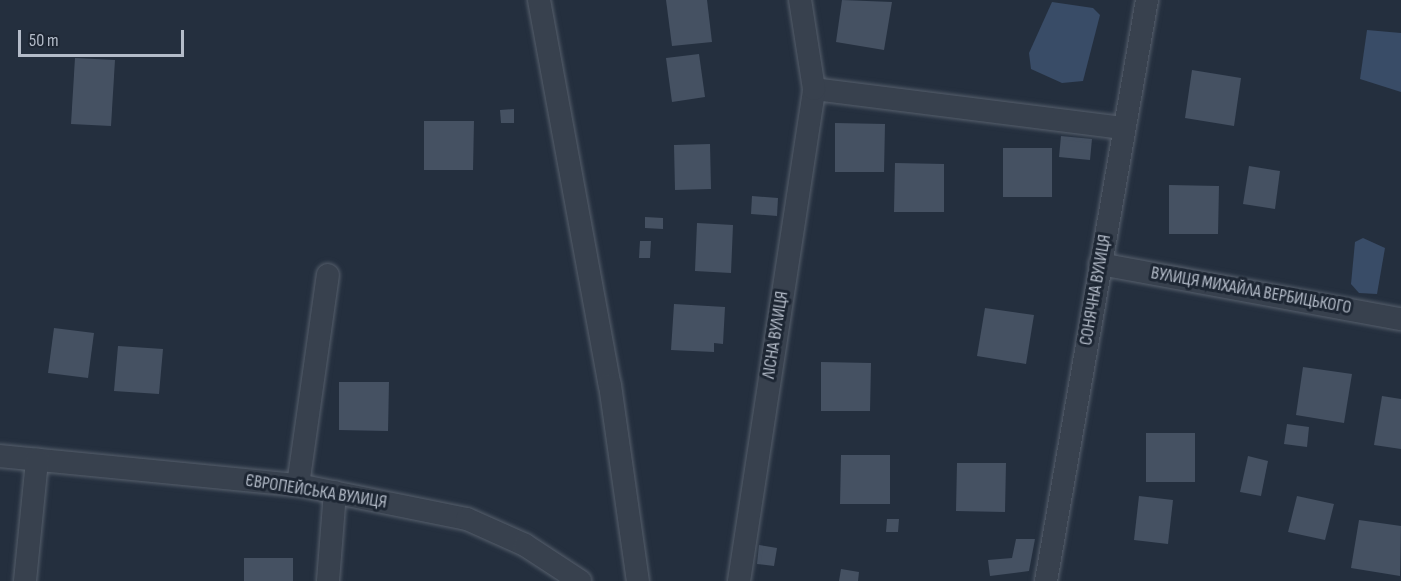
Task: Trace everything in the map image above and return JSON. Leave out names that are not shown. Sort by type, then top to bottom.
[{"type":"street","points":[[539,0],[610,386],[638,581]]},
{"type":"street","name":"ЛІСНА ВУЛИЦЯ","points":[[739,581],[814,89],[800,0]]},
{"type":"street","name":"СОНЯЧНА ВУЛИЦЯ","points":[[1046,581],[1147,0]]},
{"type":"street","points":[[814,89],[1124,128]]},
{"type":"street","name":"ВУЛИЦЯ МИХАЙЛА ВЕРБИЦЬКОГО","points":[[1100,264],[1401,319]]},
{"type":"street","points":[[298,485],[328,275]]},
{"type":"street","name":"ЄВРОПЕЙСЬКА ВУЛИЦЯ","points":[[0,456],[298,485],[467,519],[525,544],[580,581]]},
{"type":"street","points":[[25,581],[37,460]]},
{"type":"street","points":[[328,581],[335,492]]},
{"type":"water","points":[[1052,2],[1093,8],[1100,15],[1083,81],[1062,83],[1031,69],[1029,53]]},
{"type":"water","points":[[1367,30],[1401,33],[1401,92],[1360,79]]},
{"type":"water","points":[[1363,238],[1385,248],[1377,294],[1359,293],[1351,284],[1355,242]]},
{"type":"building","points":[[666,0],[707,0],[712,42],[672,46]]},
{"type":"building","points":[[842,0],[892,2],[884,50],[836,42]]},
{"type":"building","points":[[699,54],[705,97],[672,102],[666,58]]},
{"type":"building","points":[[75,58],[115,60],[111,126],[71,124]]},
{"type":"building","points":[[1192,70],[1241,78],[1234,126],[1185,118]]},
{"type":"building","points":[[514,109],[514,123],[501,123],[500,110]]},
{"type":"building","points":[[424,121],[474,121],[473,170],[424,170]]},
{"type":"building","points":[[835,123],[885,124],[884,172],[835,172]]},
{"type":"building","points":[[1061,136],[1092,139],[1090,160],[1059,157]]},
{"type":"building","points":[[710,144],[711,189],[675,190],[674,145]]},
{"type":"building","points":[[1003,148],[1052,148],[1052,197],[1003,197]]},
{"type":"building","points":[[895,163],[944,164],[944,212],[894,212]]},
{"type":"building","points":[[1249,166],[1280,171],[1275,209],[1243,204]]},
{"type":"building","points":[[1169,185],[1219,186],[1218,234],[1169,234]]},
{"type":"building","points":[[752,196],[778,198],[777,216],[751,214]]},
{"type":"building","points":[[645,217],[663,218],[663,229],[645,228]]},
{"type":"building","points":[[697,223],[733,225],[731,273],[695,271]]},
{"type":"building","points":[[640,241],[651,241],[650,258],[639,258]]},
{"type":"building","points":[[674,304],[725,307],[723,344],[714,343],[714,352],[671,350]]},
{"type":"building","points":[[985,308],[1034,315],[1026,364],[977,356]]},
{"type":"building","points":[[54,328],[94,333],[88,378],[48,373]]},
{"type":"building","points":[[118,346],[163,349],[159,394],[114,391]]},
{"type":"building","points":[[821,362],[871,363],[870,411],[821,411]]},
{"type":"building","points":[[1303,367],[1352,374],[1344,423],[1296,415]]},
{"type":"building","points":[[339,382],[389,382],[388,431],[339,430]]},
{"type":"building","points":[[1382,396],[1401,399],[1401,449],[1374,445]]},
{"type":"building","points":[[1287,424],[1309,427],[1307,447],[1284,444]]},
{"type":"building","points":[[1146,433],[1195,433],[1195,482],[1146,482]]},
{"type":"building","points":[[841,455],[890,455],[890,504],[840,504]]},
{"type":"building","points":[[1248,456],[1268,461],[1261,496],[1240,492]]},
{"type":"building","points":[[957,463],[1006,463],[1005,512],[956,511]]},
{"type":"building","points":[[1139,496],[1173,500],[1168,544],[1134,540]]},
{"type":"building","points":[[1297,496],[1334,504],[1325,540],[1288,532]]},
{"type":"building","points":[[887,519],[899,519],[898,532],[886,532]]},
{"type":"building","points":[[1359,520],[1401,526],[1400,576],[1351,568]]},
{"type":"building","points":[[1016,539],[1035,539],[1029,571],[990,576],[988,560],[1012,558]]},
{"type":"building","points":[[759,545],[777,548],[774,566],[757,564]]},
{"type":"building","points":[[244,558],[293,558],[293,581],[244,581]]},
{"type":"building","points":[[841,569],[859,572],[858,581],[839,581]]}]
